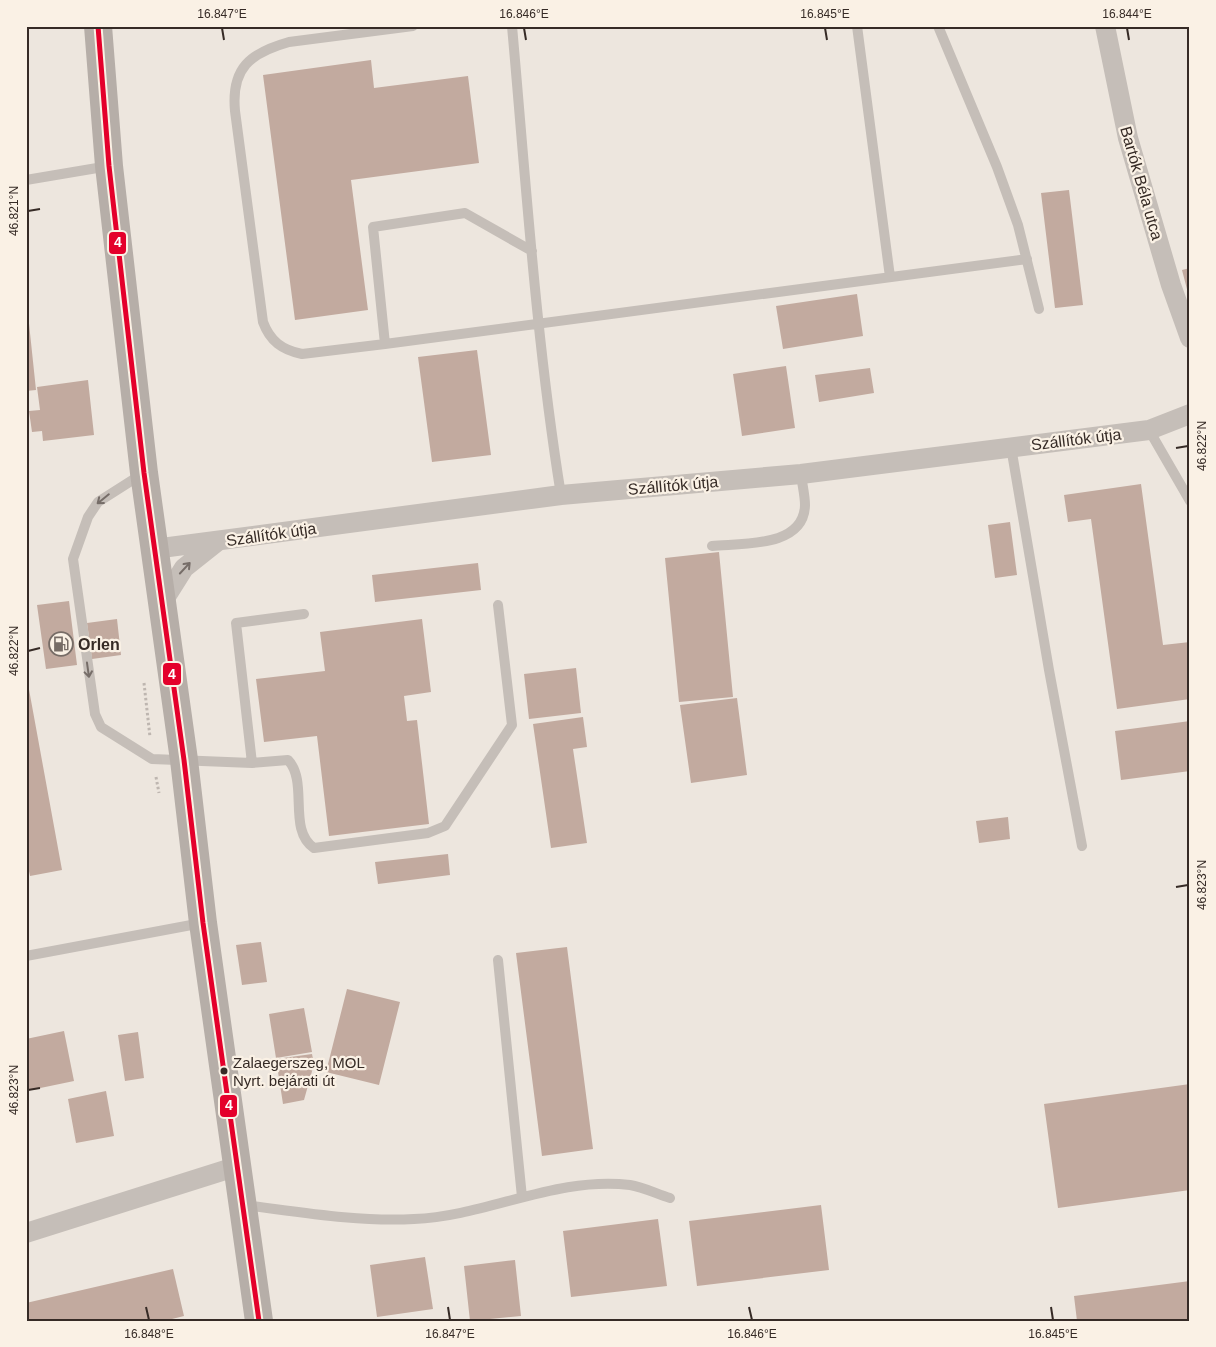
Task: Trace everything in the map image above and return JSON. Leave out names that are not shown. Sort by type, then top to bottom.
[{"type":"main road","points":[[98,26],[110,166],[144,473],[184,760],[203,923],[260,1321]]},
{"type":"street","name":"Bartók Béla utca","points":[[1105,26],[1128,138],[1171,285],[1190,338]]},
{"type":"street","name":"Szállítók útja","points":[[154,549],[561,495],[801,474],[1149,430],[1190,414]]},
{"type":"street","points":[[162,603],[184,568],[218,541]]},
{"type":"street","points":[[26,1233],[238,1166]]},
{"type":"lane","points":[[414,26],[289,42],[260,51],[237,80],[234,95],[263,322],[267,334],[276,344],[290,351],[302,354],[385,344],[1027,259]]},
{"type":"lane","points":[[512,26],[539,324],[549,417],[561,495]]},
{"type":"lane","points":[[857,26],[890,278]]},
{"type":"lane","points":[[938,26],[997,167],[1018,225],[1039,309]]},
{"type":"lane","points":[[26,180],[110,166]]},
{"type":"lane","points":[[385,344],[373,227],[465,213],[532,251]]},
{"type":"lane","points":[[1149,430],[1190,501]]},
{"type":"lane","points":[[1012,447],[1048,670],[1082,846]]},
{"type":"lane","points":[[144,473],[98,502],[88,517],[73,559],[95,714],[101,727],[152,759],[252,763],[280,759],[288,760],[293,766],[306,843],[314,848],[428,833],[445,826],[512,725],[498,605]]},
{"type":"lane","points":[[712,546],[773,540],[788,535],[801,522],[804,513],[805,505],[801,474]]},
{"type":"lane","points":[[252,763],[236,623],[304,614]]},
{"type":"lane","points":[[26,956],[203,923]]},
{"type":"lane","points":[[498,960],[522,1197]]},
{"type":"lane","points":[[243,1205],[335,1216],[414,1219],[484,1208],[522,1197],[600,1183],[632,1185],[670,1198]]},
{"type":"building","points":[[371,60],[374,88],[468,76],[479,163],[351,180],[368,310],[295,320],[263,75]]},
{"type":"building","points":[[1069,190],[1083,305],[1055,308],[1041,193]]},
{"type":"building","points":[[1190,268],[1190,297],[1189,297],[1182,270]]},
{"type":"building","points":[[857,294],[863,336],[783,349],[776,306]]},
{"type":"building","points":[[26,295],[36,390],[26,391]]},
{"type":"building","points":[[477,350],[491,455],[432,462],[418,357]]},
{"type":"building","points":[[786,366],[795,428],[742,436],[733,374]]},
{"type":"building","points":[[870,368],[874,393],[819,402],[815,375]]},
{"type":"building","points":[[88,380],[94,435],[43,441],[42,431],[32,432],[29,411],[40,410],[37,387]]},
{"type":"building","points":[[1141,484],[1163,645],[1190,642],[1190,699],[1117,709],[1091,519],[1068,522],[1064,495]]},
{"type":"building","points":[[1010,522],[1017,575],[995,578],[988,525]]},
{"type":"building","points":[[719,552],[733,697],[679,702],[665,558]]},
{"type":"building","points":[[478,563],[481,590],[375,602],[372,575]]},
{"type":"building","points":[[69,601],[77,665],[46,669],[37,605]]},
{"type":"building","points":[[117,619],[121,655],[92,659],[87,623]]},
{"type":"building","points":[[422,619],[431,692],[404,696],[407,721],[417,720],[429,824],[329,836],[317,736],[264,742],[256,679],[325,671],[320,632]]},
{"type":"building","points":[[576,668],[581,713],[529,719],[524,674]]},
{"type":"building","points":[[26,673],[62,870],[30,876],[26,857]]},
{"type":"building","points":[[737,698],[747,775],[691,783],[680,705]]},
{"type":"building","points":[[583,717],[587,747],[573,749],[587,843],[551,848],[533,724]]},
{"type":"building","points":[[1190,721],[1190,771],[1121,780],[1115,731]]},
{"type":"building","points":[[1008,817],[1010,839],[979,843],[976,821]]},
{"type":"building","points":[[448,854],[450,875],[378,884],[375,862]]},
{"type":"building","points":[[261,942],[267,982],[242,985],[236,945]]},
{"type":"building","points":[[567,947],[593,1149],[542,1156],[516,953]]},
{"type":"building","points":[[347,989],[400,1002],[379,1085],[326,1072]]},
{"type":"building","points":[[304,1008],[312,1052],[276,1058],[269,1014]]},
{"type":"building","points":[[64,1031],[74,1081],[26,1091],[26,1039]]},
{"type":"building","points":[[138,1032],[144,1078],[125,1081],[118,1035]]},
{"type":"building","points":[[312,1054],[314,1064],[304,1100],[283,1104],[276,1059]]},
{"type":"building","points":[[1190,1084],[1190,1190],[1058,1208],[1044,1104]]},
{"type":"building","points":[[106,1091],[114,1136],[76,1143],[68,1099]]},
{"type":"building","points":[[821,1205],[829,1270],[697,1286],[689,1221]]},
{"type":"building","points":[[658,1219],[667,1286],[571,1297],[563,1231]]},
{"type":"building","points":[[425,1257],[433,1309],[377,1317],[370,1265]]},
{"type":"building","points":[[515,1260],[521,1316],[470,1321],[464,1266]]},
{"type":"building","points":[[173,1269],[184,1316],[164,1321],[26,1321],[26,1303]]},
{"type":"building","points":[[1190,1281],[1190,1321],[1077,1321],[1074,1296]]},
{"type":"transit line","name":"4","points":[[98,26],[109,166],[144,473],[184,760],[203,923],[259,1321]]},
{"type":"place","name":"Orlen","points":[[61,644]]},
{"type":"place","name":"Zalaegerszeg, MOL Nyrt. bejárati út","points":[[224,1071]]}]
